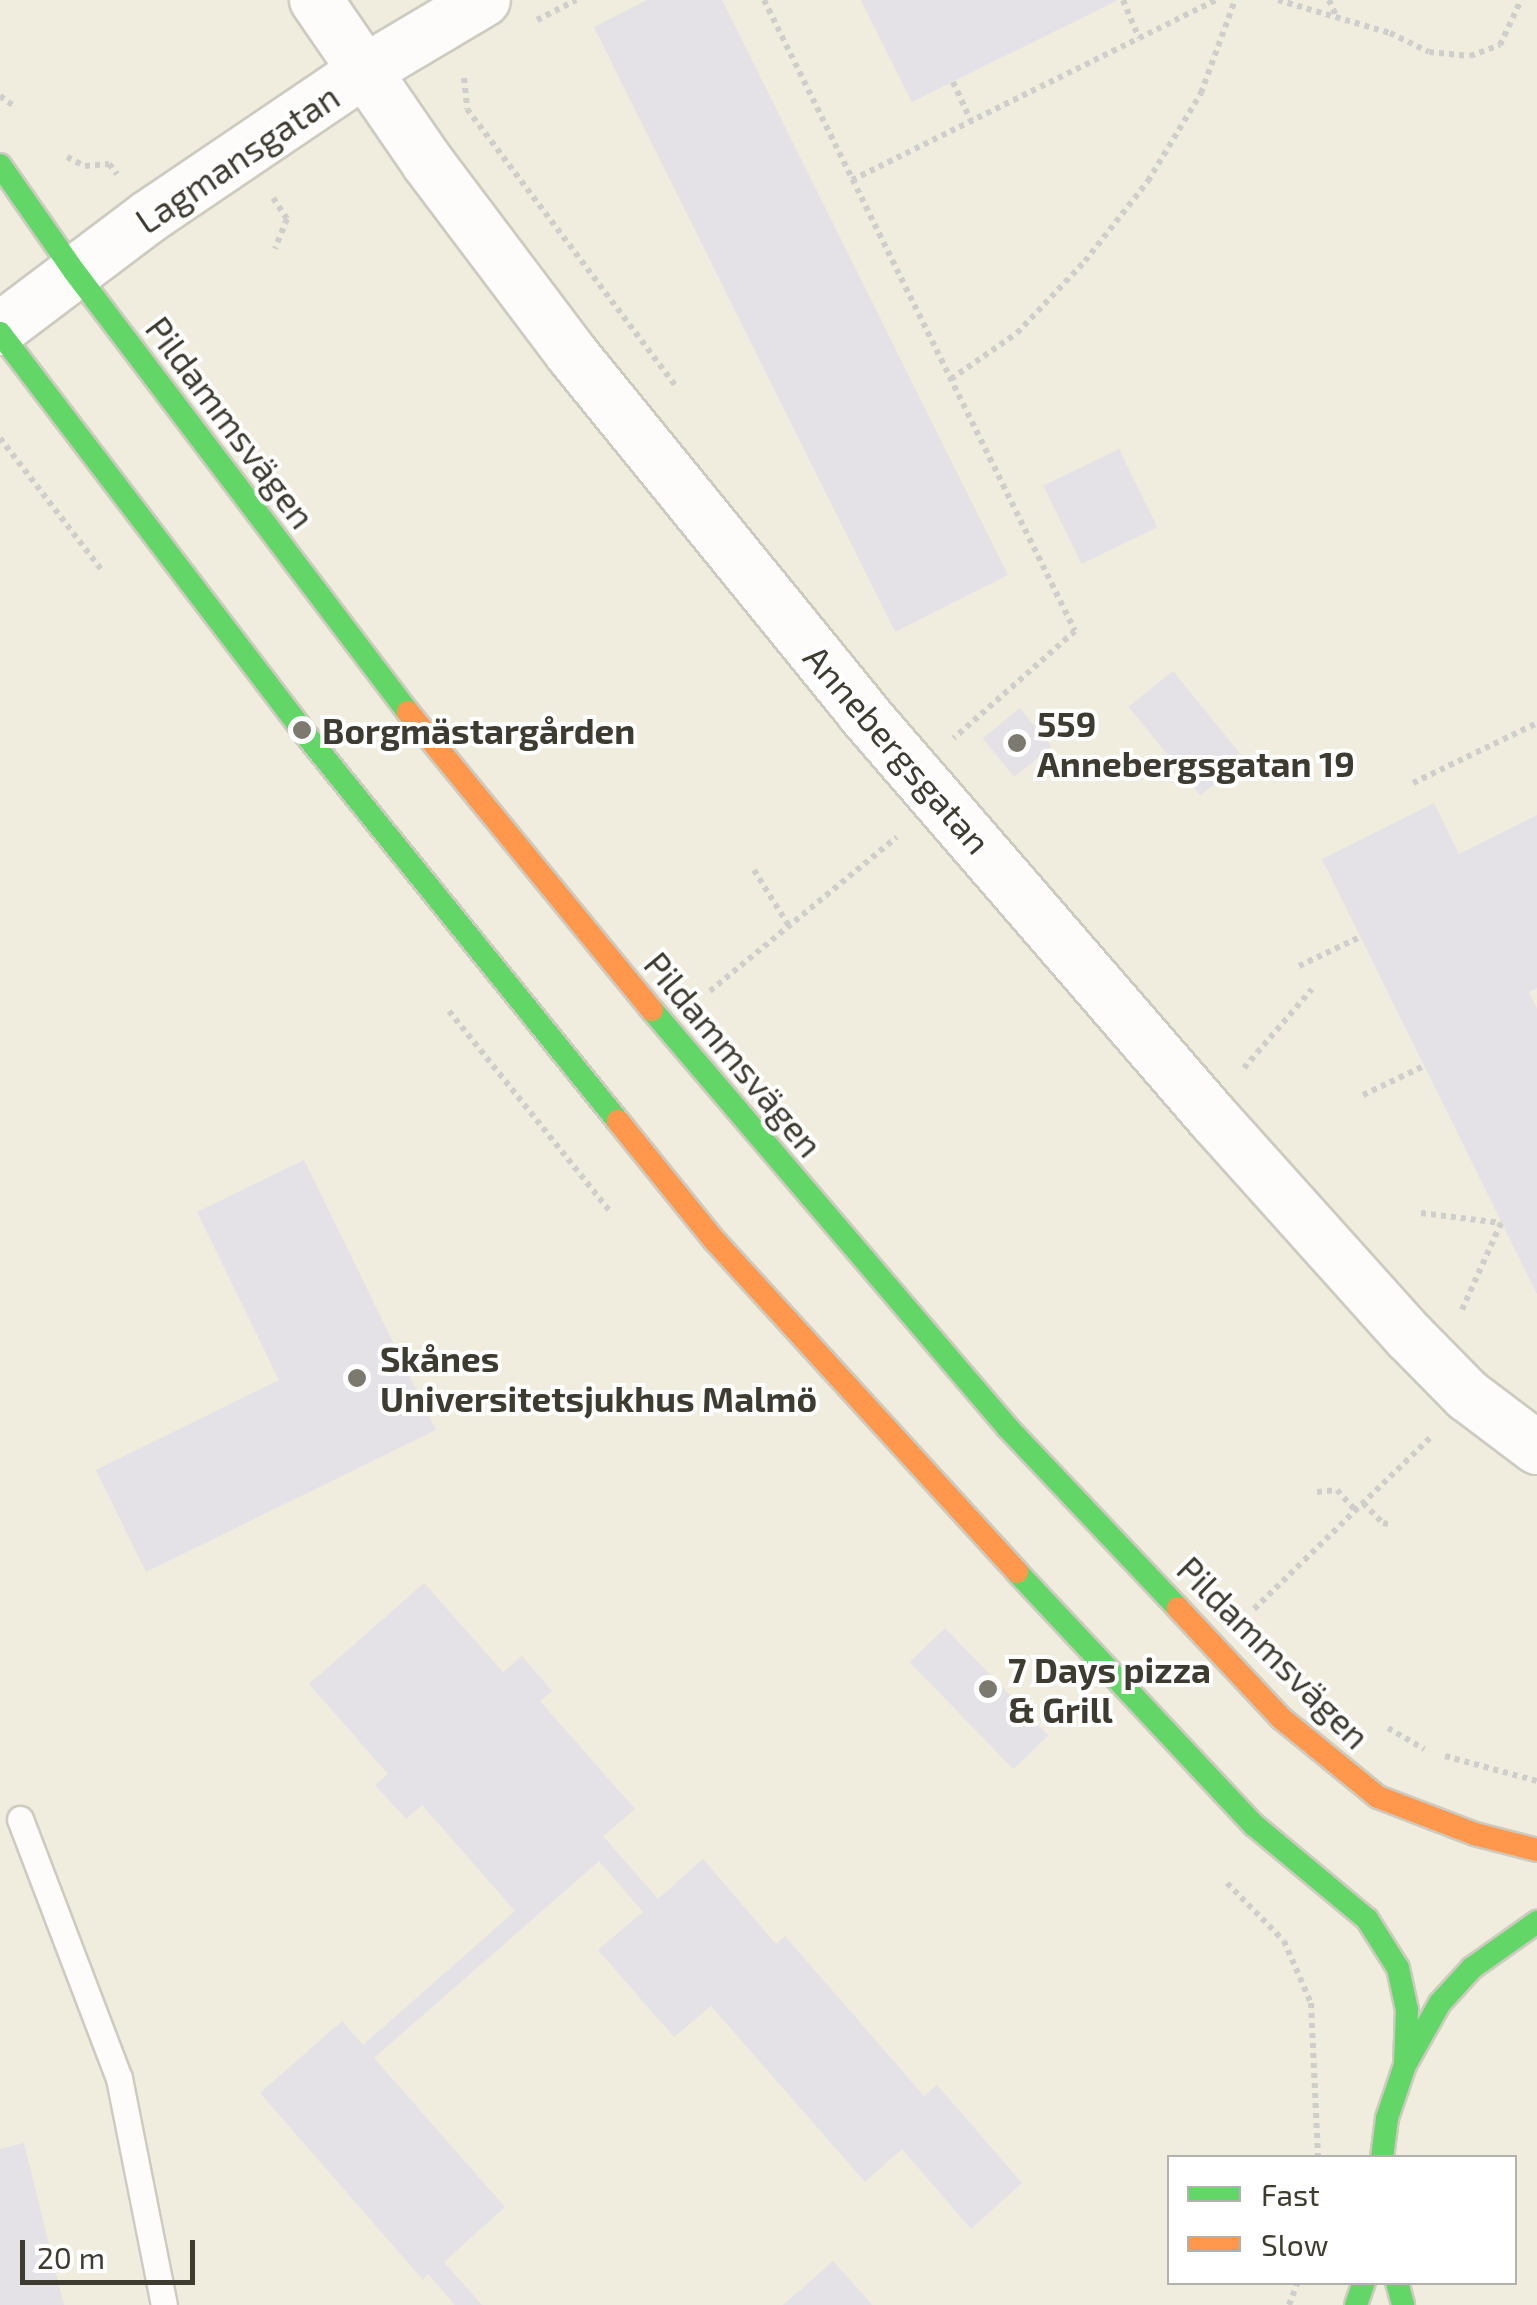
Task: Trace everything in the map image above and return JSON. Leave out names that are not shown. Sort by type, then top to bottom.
[{"type":"main road","name":"Pildammsvägen","points":[[0,165],[74,270],[421,730],[779,1164],[1008,1428],[1280,1718],[1340,1770],[1378,1797],[1476,1834],[1537,1850]]},
{"type":"main road","points":[[0,331],[314,744],[715,1241],[1138,1706],[1254,1826],[1367,1919],[1398,1968],[1407,2010],[1404,2065]]},
{"type":"main road","points":[[1382,2155],[1387,2118],[1404,2065],[1440,2003],[1472,1968],[1537,1922]]},
{"type":"street","name":"Annebergsgatan","points":[[316,0],[428,164],[571,353],[864,714],[1214,1119],[1467,1395],[1537,1448]]},
{"type":"street","name":"Lagmansgatan","points":[[0,331],[74,270],[150,216],[366,70],[484,0]]},
{"type":"lane","points":[[20,1819],[120,2078],[164,2305]]},
{"type":"path","points":[[532,22],[576,0]]},
{"type":"path","points":[[764,0],[1075,631],[954,738]]},
{"type":"path","points":[[1123,0],[1139,38]]},
{"type":"path","points":[[852,180],[1216,0]]},
{"type":"path","points":[[951,379],[1016,333],[1084,261],[1148,181],[1201,93],[1235,0]]},
{"type":"path","points":[[1278,0],[1390,33],[1429,52],[1470,56],[1500,45],[1521,0]]},
{"type":"path","points":[[1329,0],[1337,17]]},
{"type":"path","points":[[463,72],[467,109],[683,394]]},
{"type":"path","points":[[952,82],[972,121]]},
{"type":"path","points":[[0,96],[21,112]]},
{"type":"path","points":[[57,152],[85,166],[110,164],[150,216]]},
{"type":"path","points":[[270,193],[287,219],[275,248]]},
{"type":"path","points":[[706,995],[979,770],[941,723]]},
{"type":"path","points":[[1413,783],[1537,723]]},
{"type":"path","points":[[754,870],[789,926]]},
{"type":"path","points":[[1299,966],[1360,937]]},
{"type":"path","points":[[1228,1059],[1240,1074],[1312,989]]},
{"type":"path","points":[[1363,1095],[1424,1066]]},
{"type":"path","points":[[1421,1213],[1501,1222],[1457,1322],[1444,1308]]},
{"type":"path","points":[[1254,1609],[1428,1440],[1467,1395]]},
{"type":"path","points":[[1318,1492],[1337,1490],[1356,1510]]},
{"type":"path","points":[[1362,1503],[1383,1522],[1392,1524]]},
{"type":"path","points":[[1240,1594],[1267,1622]]},
{"type":"path","points":[[1378,1722],[1430,1752],[1537,1781]]},
{"type":"path","points":[[1284,1941],[1311,2004],[1318,2155]]},
{"type":"building","points":[[647,0],[722,0],[1008,575],[895,632],[594,27]]},
{"type":"building","points":[[861,0],[1118,0],[912,102]]},
{"type":"building","points":[[1119,449],[1157,527],[1082,564],[1044,486]]},
{"type":"building","points":[[1173,671],[1245,760],[1200,795],[1129,707]]},
{"type":"building","name":"559 Annebergsgatan 19","points":[[1020,708],[1051,747],[1014,777],[983,738]]},
{"type":"building","points":[[1434,803],[1459,854],[1537,815],[1537,988],[1529,992],[1537,1009],[1537,1294],[1322,859]]},
{"type":"building","points":[[304,1160],[436,1430],[146,1572],[96,1470],[279,1380],[197,1212]]},
{"type":"building","points":[[424,1583],[503,1672],[522,1656],[552,1691],[540,1701],[635,1809],[603,1836],[658,1899],[703,1859],[776,1944],[785,1936],[924,2096],[937,2085],[1022,2183],[971,2229],[902,2149],[865,2182],[711,2006],[674,2037],[598,1950],[643,1912],[599,1861],[374,2058],[505,2207],[444,2262],[482,2305],[455,2305],[428,2274],[423,2280],[260,2093],[342,2021],[363,2045],[515,1911],[422,1805],[406,1819],[375,1785],[388,1774],[309,1684]]},
{"type":"building","points":[[945,1628],[1049,1735],[1013,1769],[910,1662]]},
{"type":"building","points":[[24,2143],[64,2305],[0,2305],[0,2149]]},
{"type":"building","points":[[833,2261],[872,2305],[783,2305]]},
{"type":"traffic: fast","points":[[0,165],[74,271],[408,712]]},
{"type":"traffic: fast","points":[[0,333],[302,730],[618,1121]]},
{"type":"traffic: fast","points":[[652,1010],[1008,1428],[1178,1608]]},
{"type":"traffic: fast","points":[[1017,1572],[1254,1825],[1367,1919],[1398,1968],[1407,2010],[1405,2065]]},
{"type":"traffic: fast","points":[[1382,2155],[1387,2118],[1405,2065],[1440,2003],[1472,1968],[1537,1922]]},
{"type":"traffic: fast","points":[[1356,2305],[1363,2285]]},
{"type":"traffic: fast","points":[[1398,2285],[1403,2305]]},
{"type":"traffic: slow","points":[[408,712],[652,1010]]},
{"type":"traffic: slow","points":[[618,1121],[715,1241],[1017,1572]]},
{"type":"traffic: slow","points":[[1178,1608],[1281,1718],[1378,1797],[1475,1834],[1537,1850]]},
{"type":"place","name":"Borgmästargården","points":[[302,730]]},
{"type":"place","name":"559 Annebergsgatan 19","points":[[1017,743]]},
{"type":"place","name":"Skånes Universitetsjukhus Malmö","points":[[357,1378]]},
{"type":"place","name":"7 Days pizza & Grill","points":[[988,1689]]}]
